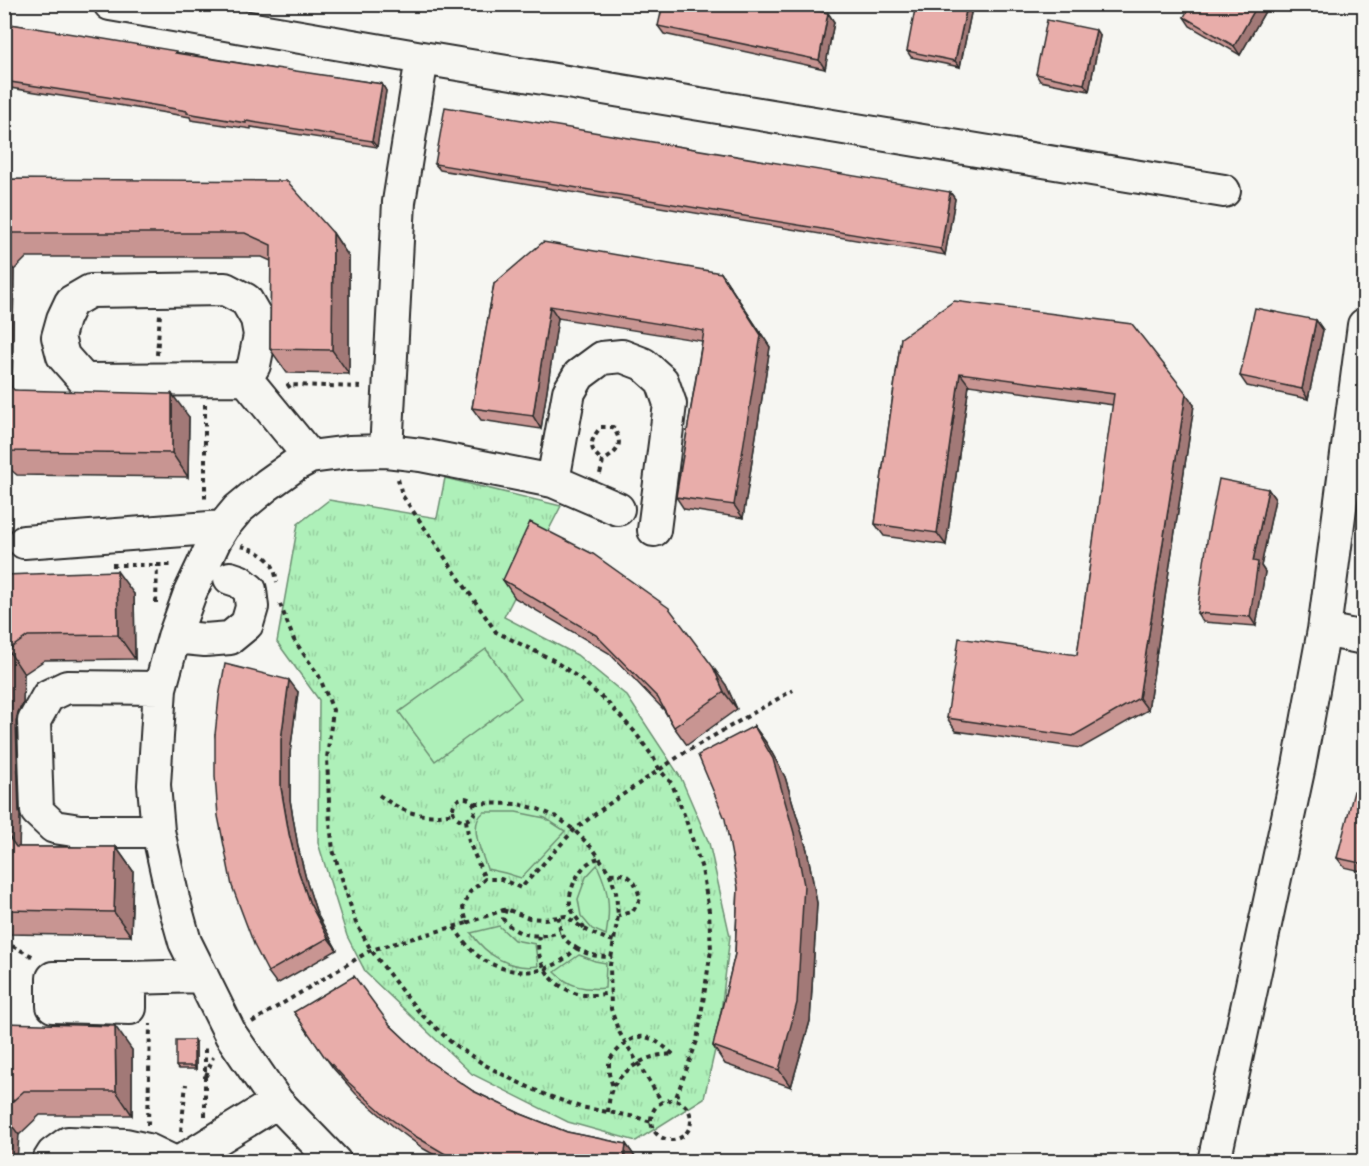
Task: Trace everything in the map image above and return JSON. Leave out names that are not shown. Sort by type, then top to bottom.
[{"type":"street","points":[[110,4],[1224,191]]},
{"type":"street","points":[[392,452],[390,388],[399,202],[422,58]]},
{"type":"street","points":[[225,289],[246,300],[257,319],[260,335],[254,365],[246,379],[84,380],[63,356],[58,338],[63,319],[71,302],[90,291],[156,309],[225,289]]},
{"type":"street","points":[[1215,1161],[1299,766],[1324,630],[1365,325]]},
{"type":"street","points":[[553,481],[569,392],[579,375],[602,358],[622,356],[643,364],[662,381],[670,404],[654,530]]},
{"type":"street","points":[[246,379],[310,457]]},
{"type":"street","points":[[24,542],[214,526],[295,465],[310,457],[349,452],[421,455],[553,481],[607,504]]},
{"type":"street","points":[[214,526],[174,638],[160,687],[154,785],[158,831],[185,942],[202,976],[218,1040],[335,1161]]},
{"type":"street","points":[[174,638],[205,640],[230,638],[247,624],[252,607],[250,590],[239,581],[230,578]]},
{"type":"street","points":[[1324,630],[1365,638]]},
{"type":"street","points":[[158,831],[80,831],[54,827],[38,811],[34,721],[48,696],[67,687],[160,687]]},
{"type":"street","points":[[130,978],[202,976]]},
{"type":"street","points":[[48,1161],[53,1154],[68,1143],[126,1145],[170,1153],[277,1102]]},
{"type":"path","points":[[156,309],[170,319]]},
{"type":"path","points":[[147,356],[157,356],[156,309]]},
{"type":"path","points":[[204,380],[214,526],[266,558],[274,568],[277,585]]},
{"type":"path","points":[[295,394],[288,386],[390,388]]},
{"type":"path","points":[[603,461],[614,454],[619,446],[618,435],[613,427],[601,427],[591,443],[594,454],[603,461],[607,504]]},
{"type":"path","points":[[392,452],[402,495],[496,632],[553,660],[606,701],[654,757],[659,769],[672,784],[702,869],[710,911],[711,950],[697,1041],[675,1100]]},
{"type":"path","points":[[279,594],[280,604],[294,640],[319,676],[333,710],[327,758],[333,850],[356,923],[371,950],[414,1006],[452,1043],[485,1065],[546,1095],[580,1107],[651,1122]]},
{"type":"path","points":[[467,923],[463,908],[470,892],[485,879],[501,879],[521,888],[574,830],[684,753],[794,690]]},
{"type":"path","points":[[379,795],[404,811],[418,815],[439,816],[454,813]]},
{"type":"path","points":[[475,803],[474,814],[466,820],[456,818],[452,808],[457,799],[467,797],[475,803],[518,804],[538,808],[556,817],[574,830],[594,850],[610,874],[616,892],[618,916],[610,965],[611,1009],[618,1030],[662,1102]]},
{"type":"path","points":[[466,820],[469,842],[485,879]]},
{"type":"path","points":[[587,932],[571,907],[570,896],[574,881],[580,872],[588,862],[598,858]]},
{"type":"path","points":[[610,874],[621,873],[632,878],[638,888],[640,899],[633,911],[618,916]]},
{"type":"path","points":[[205,1124],[218,1040],[371,950],[454,927],[506,909],[529,918],[544,919],[566,916],[587,932],[614,941]]},
{"type":"path","points":[[506,909],[503,919],[517,932],[539,936],[560,932]]},
{"type":"path","points":[[559,917],[560,932],[564,940],[586,954],[612,957]]},
{"type":"path","points":[[454,927],[476,955],[494,966],[509,971],[526,972],[544,969],[560,961],[576,948]]},
{"type":"path","points":[[539,936],[537,944],[541,961],[552,980],[577,994],[611,993]]},
{"type":"path","points":[[4,942],[38,959]]},
{"type":"path","points":[[151,1021],[170,1153]]},
{"type":"path","points":[[608,1113],[613,1087],[624,1075],[648,1058],[663,1053],[674,1055],[664,1045],[648,1037],[634,1038],[625,1042],[609,1060],[609,1074],[613,1087]]},
{"type":"path","points":[[170,1153],[186,1084]]},
{"type":"path","points":[[675,1100],[686,1106],[692,1118],[689,1130],[680,1139],[667,1140],[656,1134],[651,1122],[653,1110],[662,1102],[675,1100]]},
{"type":"green space","points":[[445,478],[561,506],[504,617],[577,655],[627,696],[681,778],[709,843],[730,936],[718,1037],[704,1098],[636,1141],[568,1122],[472,1074],[366,973],[347,936],[318,843],[319,700],[277,642],[298,524],[329,500],[437,518]]},
{"type":"green space","points":[[486,649],[521,698],[435,761],[399,712]]},
{"type":"green space","points":[[484,812],[516,812],[545,818],[565,831],[521,878],[487,869],[476,831],[479,817]]},
{"type":"green space","points":[[597,865],[608,899],[606,935],[592,929],[581,916],[578,899],[586,877]]},
{"type":"green space","points":[[499,926],[514,940],[535,944],[538,966],[518,966],[500,960],[484,948],[471,933]]},
{"type":"green space","points":[[579,955],[606,963],[605,988],[578,986],[566,981],[555,972]]},
{"type":"building","points":[[663,4],[785,4],[828,13],[819,60],[658,26]]},
{"type":"building","points":[[916,4],[967,6],[955,61],[907,51]]},
{"type":"building","points":[[1191,4],[1258,4],[1234,46],[1184,17]]},
{"type":"building","points":[[1047,20],[1096,30],[1084,84],[1036,74]]},
{"type":"building","points":[[4,23],[176,51],[175,53],[382,84],[372,141],[246,121],[246,123],[107,97],[4,81]]},
{"type":"building","points":[[445,107],[950,192],[941,249],[435,164]]},
{"type":"building","points":[[4,179],[287,181],[333,233],[332,350],[270,349],[271,245],[245,233],[10,233],[4,239]]},
{"type":"building","points":[[543,242],[721,273],[761,335],[734,505],[676,497],[704,331],[550,306],[533,416],[472,408],[494,284]]},
{"type":"building","points":[[954,301],[1132,324],[1186,393],[1139,698],[1073,736],[947,718],[959,638],[1077,655],[1114,394],[960,373],[937,533],[875,524],[901,338]]},
{"type":"building","points":[[1255,308],[1316,320],[1302,389],[1240,376]]},
{"type":"building","points":[[4,379],[14,390],[172,394],[172,453],[4,451]]},
{"type":"building","points":[[1219,479],[1268,489],[1253,561],[1258,562],[1250,617],[1197,613],[1208,534]]},
{"type":"building","points":[[530,522],[593,554],[669,608],[713,667],[724,692],[674,727],[658,698],[596,635],[503,580]]},
{"type":"building","points":[[117,571],[118,635],[28,636],[8,650],[7,679],[4,683],[4,575]]},
{"type":"building","points":[[225,664],[289,680],[281,740],[281,788],[298,870],[309,902],[328,938],[268,972],[255,947],[232,886],[218,816],[215,735]]},
{"type":"building","points":[[754,726],[773,759],[794,833],[804,885],[797,1003],[779,1070],[713,1046],[735,954],[738,888],[725,819],[698,755]]},
{"type":"building","points":[[1354,791],[1365,793],[1365,864],[1337,858]]},
{"type":"building","points":[[4,830],[16,847],[116,847],[114,912],[4,910]]},
{"type":"building","points":[[354,976],[390,1025],[427,1060],[473,1091],[521,1114],[567,1132],[626,1144],[624,1161],[457,1161],[415,1136],[384,1114],[348,1082],[324,1056],[294,1012]]},
{"type":"building","points":[[1365,998],[1365,1035],[1359,1034]]},
{"type":"building","points":[[4,1023],[115,1026],[116,1091],[24,1091],[4,1109]]},
{"type":"building","points":[[176,1040],[194,1040],[194,1066],[176,1066]]}]
